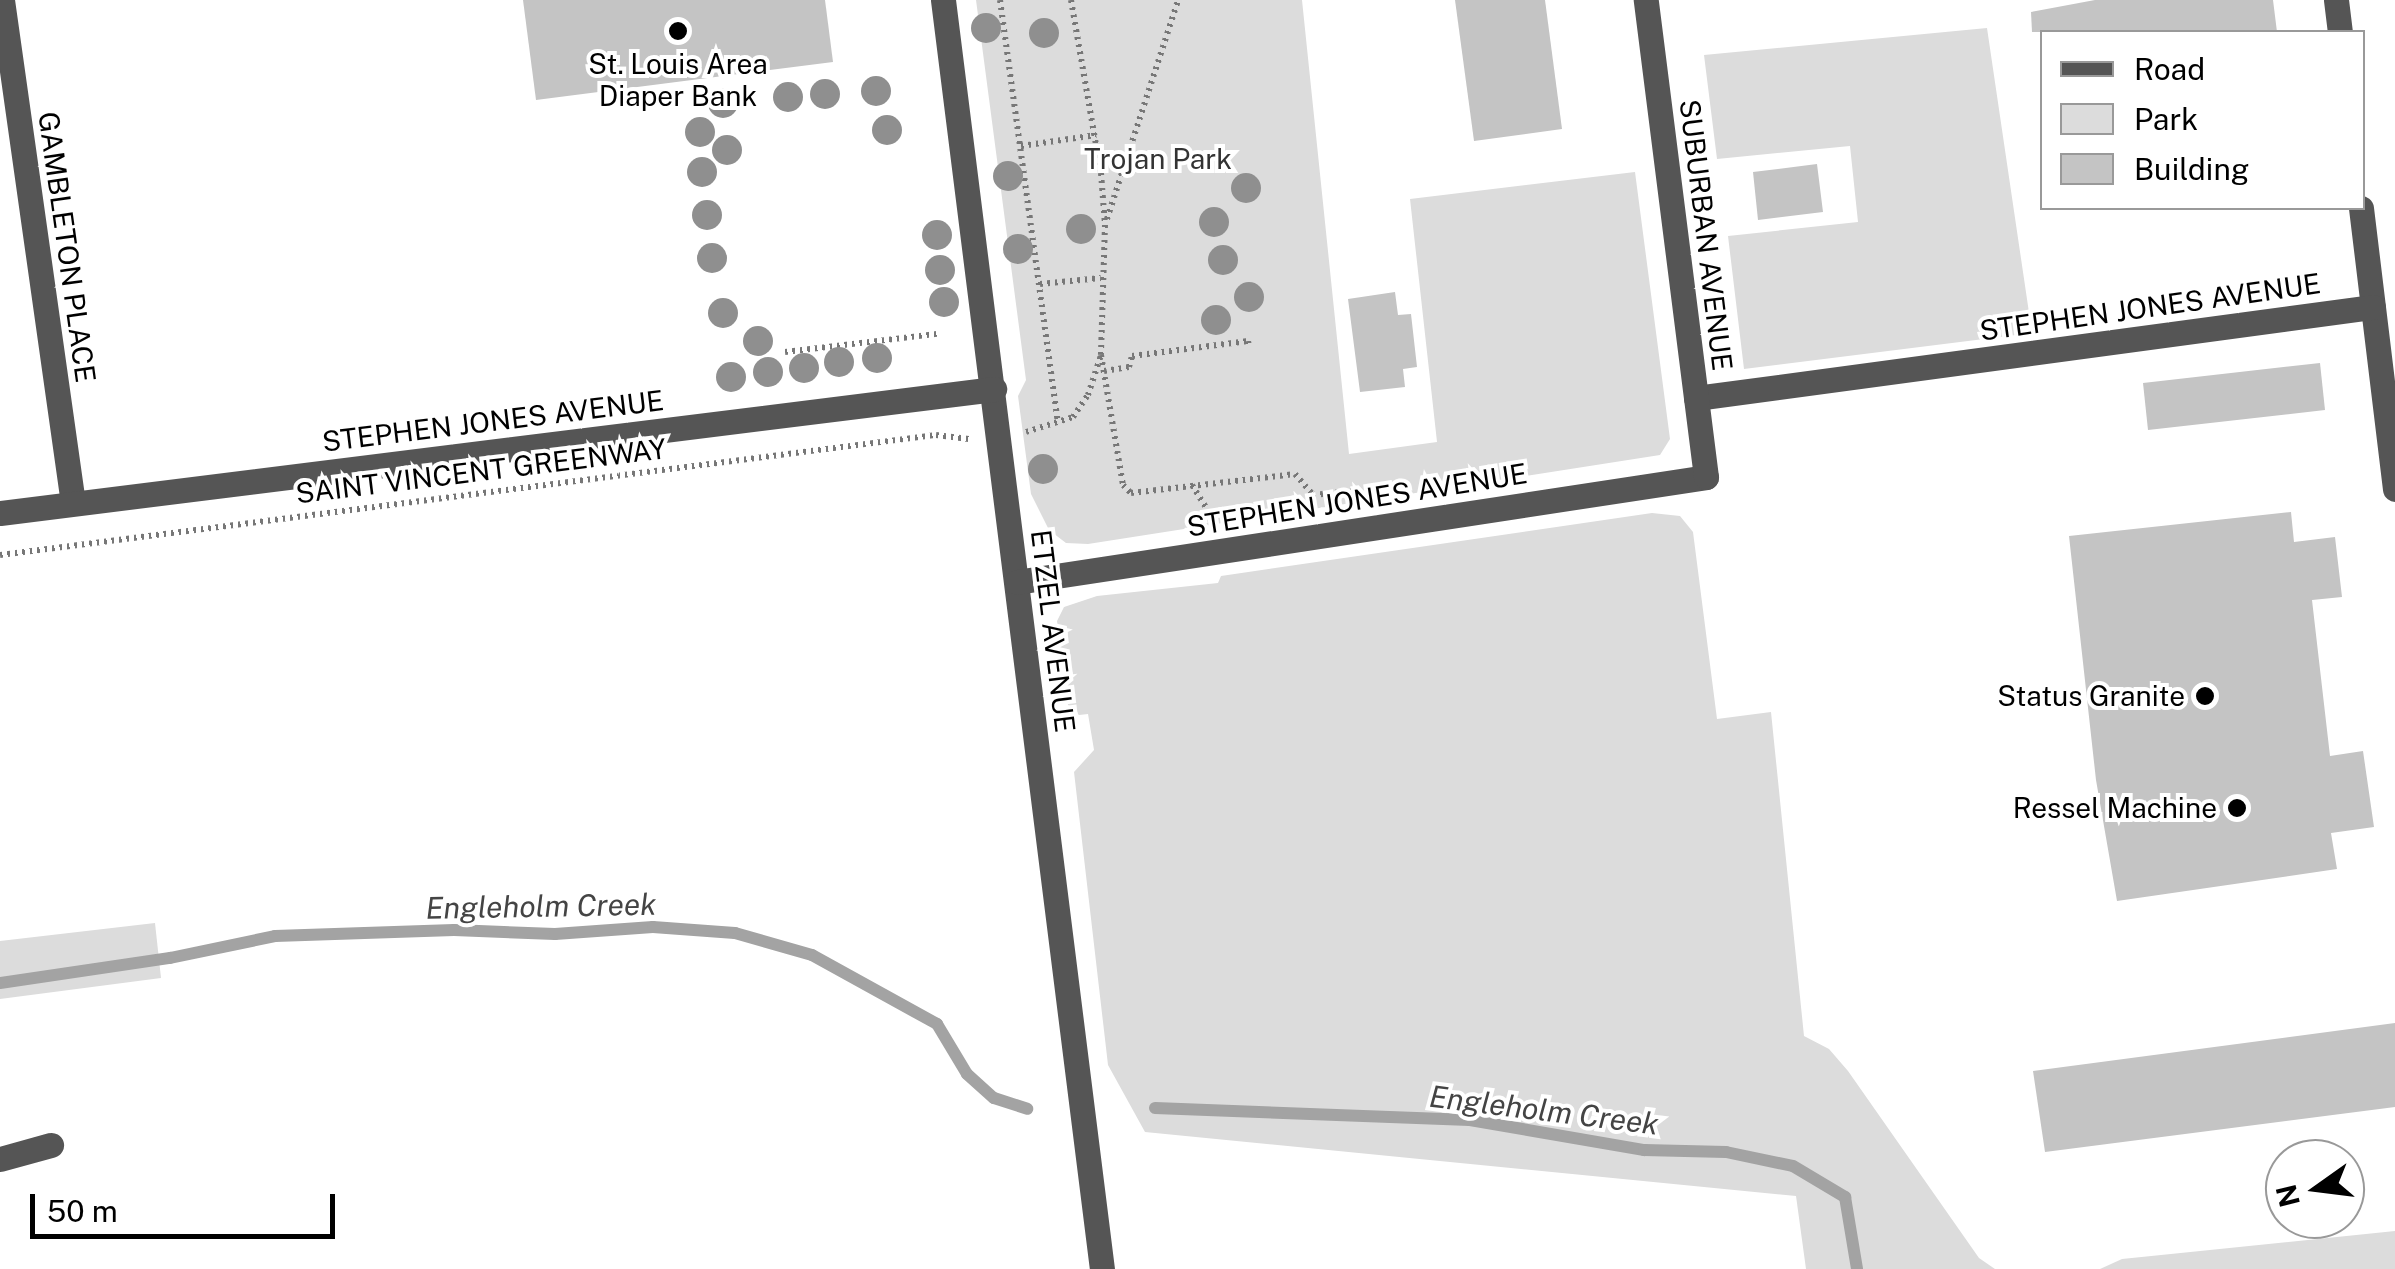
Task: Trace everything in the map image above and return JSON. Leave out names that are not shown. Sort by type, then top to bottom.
[{"type":"street","name":"GAMBLETON PLACE","points":[[2,0],[73,503]]},
{"type":"street","name":"ETZEL AVENUE","points":[[943,0],[1102,1269]]},
{"type":"street","name":"SUBURBAN AVENUE","points":[[1646,0],[1706,477]]},
{"type":"street","points":[[2336,0],[2340,30]]},
{"type":"street","points":[[2361,210],[2395,489]]},
{"type":"street","name":"STEPHEN JONES AVENUE","points":[[1696,398],[2374,306]]},
{"type":"street","name":"STEPHEN JONES AVENUE","points":[[0,512],[994,388]]},
{"type":"street","name":"STEPHEN JONES AVENUE","points":[[1017,582],[1706,477]]},
{"type":"street","points":[[0,1159],[51,1146]]},
{"type":"path","points":[[1000,0],[1058,424]]},
{"type":"path","points":[[1072,0],[1096,135],[1106,225]]},
{"type":"path","points":[[1178,0],[1125,152],[1106,225],[1101,354],[1123,484],[1131,493],[1294,474],[1312,496],[1362,490]]},
{"type":"path","points":[[1020,146],[1096,135]]},
{"type":"path","points":[[1040,284],[1101,278]]},
{"type":"path","points":[[785,352],[938,334]]},
{"type":"path","points":[[1104,371],[1130,367],[1132,356],[1248,341],[1249,346]]},
{"type":"path","points":[[1023,433],[1058,424],[1081,408],[1101,354]]},
{"type":"path","name":"SAINT VINCENT GREENWAY","points":[[0,555],[936,436],[968,439]]},
{"type":"green space","name":"Trojan Park","points":[[976,0],[1302,0],[1349,454],[1437,442],[1410,199],[1635,172],[1670,439],[1660,455],[1088,544],[1066,543],[1049,530],[1031,494],[1018,396],[1026,380]]},
{"type":"green space","points":[[1987,28],[2032,333],[1744,369],[1728,236],[1858,222],[1850,146],[1717,159],[1704,55]]},
{"type":"green space","points":[[1652,513],[1680,516],[1693,532],[1717,719],[1771,712],[1804,1036],[1829,1049],[1848,1071],[1979,1258],[1995,1269],[1806,1269],[1796,1196],[1145,1132],[1108,1065],[1074,772],[1094,750],[1088,714],[1079,715],[1068,705],[1057,621],[1064,607],[1097,596],[1218,583],[1221,576]]},
{"type":"green space","points":[[155,923],[161,978],[0,999],[0,941]]},
{"type":"green space","points":[[2395,1231],[2395,1269],[2100,1269],[2122,1259],[2317,1239],[2365,1239],[2365,1234]]},
{"type":"building","name":"St. Louis Area Diaper Bank","points":[[523,0],[825,0],[833,62],[536,100]]},
{"type":"building","points":[[1455,0],[1545,0],[1562,129],[1474,141]]},
{"type":"building","points":[[2095,0],[2273,0],[2277,30],[2032,32],[2031,12]]},
{"type":"building","points":[[1817,164],[1823,212],[1758,220],[1753,172]]},
{"type":"building","points":[[1395,292],[1398,315],[1411,314],[1417,367],[1403,369],[1405,387],[1360,392],[1348,299]]},
{"type":"building","points":[[2320,363],[2325,410],[2148,430],[2143,383]]},
{"type":"building","name":"Status Granite","points":[[2291,512],[2294,542],[2335,537],[2342,597],[2312,600],[2330,756],[2363,751],[2374,827],[2331,833],[2337,869],[2117,901],[2096,780],[2069,536]]},
{"type":"building","points":[[2395,1023],[2395,1107],[2045,1152],[2033,1071]]},
{"type":"waterway","name":"Engleholm Creek","points":[[0,983],[170,958],[275,936],[454,930],[555,934],[653,927],[735,933],[812,955],[937,1024],[967,1074],[994,1098],[1027,1109]]},
{"type":"waterway","name":"Engleholm Creek","points":[[1155,1108],[1470,1120],[1644,1150],[1726,1152],[1793,1166],[1845,1197],[1857,1269]]},
{"type":"place","name":"St. Louis Area Diaper Bank","points":[[678,31]]},
{"type":"place","name":"Status Granite","points":[[2205,696]]},
{"type":"place","name":"Ressel Machine","points":[[2237,808]]}]
